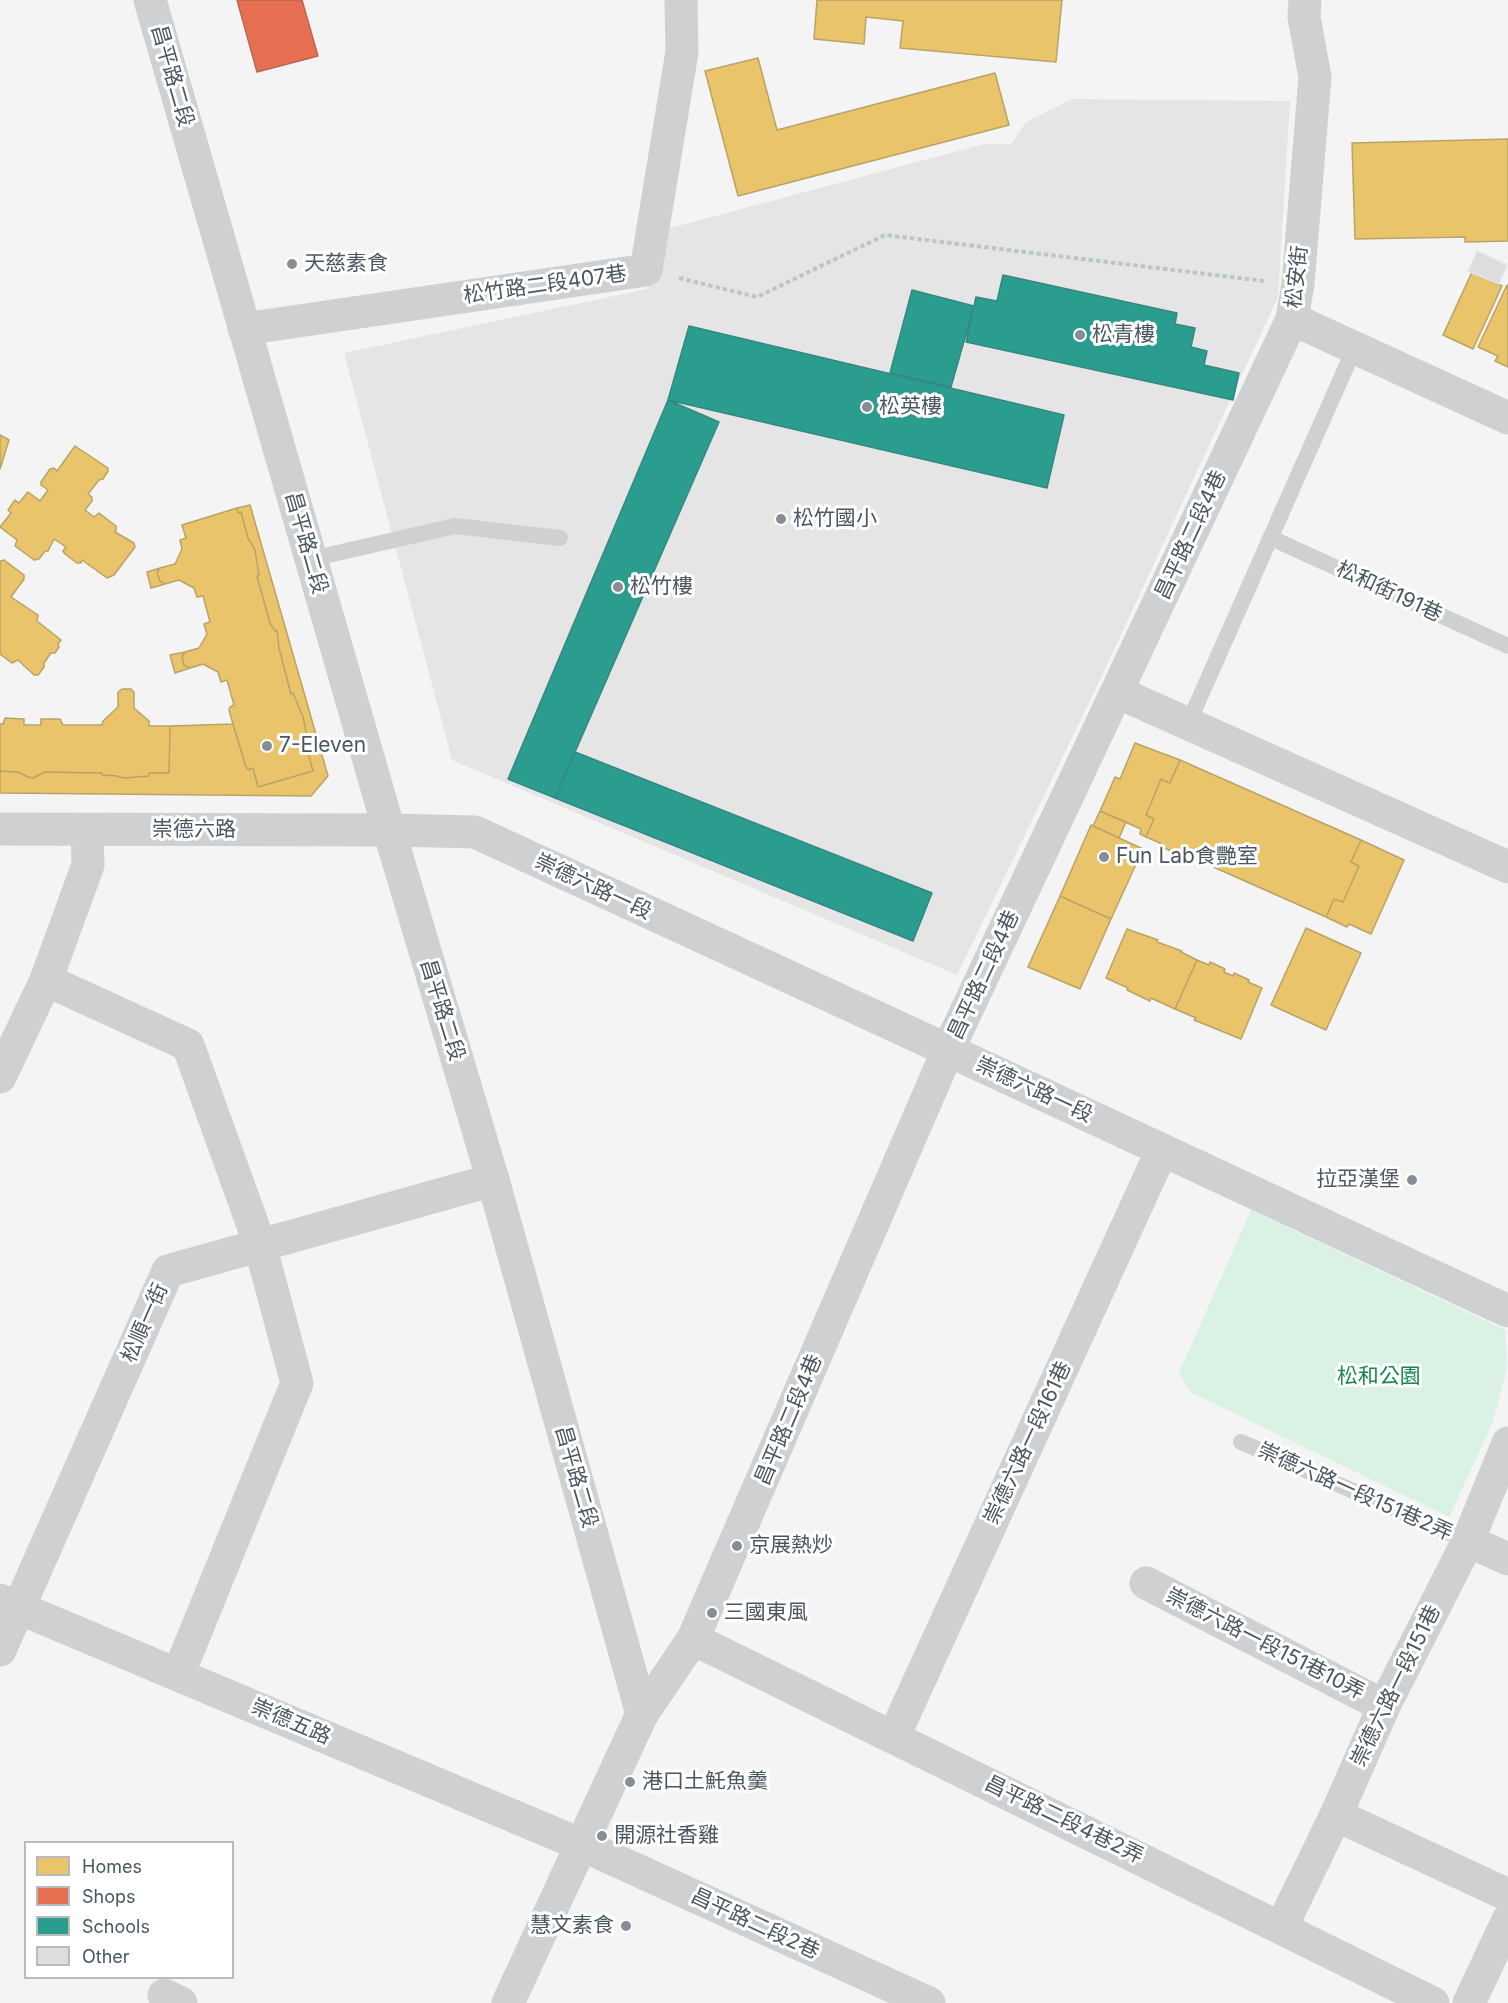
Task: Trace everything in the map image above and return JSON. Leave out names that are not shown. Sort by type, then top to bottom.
[{"type":"street","name":"昌平路二段","points":[[150,0],[389,830],[493,1180],[642,1714]]},
{"type":"street","name":"松竹路二段407巷","points":[[244,328],[646,270],[682,52],[681,0]]},
{"type":"street","name":"松安街","points":[[1305,0],[1304,17],[1315,77],[1298,285],[1292,319],[1508,418]]},
{"type":"street","name":"昌平路二段4巷","points":[[642,1714],[693,1639],[948,1050],[1292,319]]},
{"type":"street","points":[[1117,692],[1508,867]]},
{"type":"street","name":"崇德六路","points":[[0,829],[389,830]]},
{"type":"street","points":[[0,1077],[45,980],[88,865],[87,830]]},
{"type":"street","name":"崇德六路一段","points":[[389,830],[475,832],[1508,1311]]},
{"type":"street","points":[[45,980],[188,1045],[260,1245],[297,1383],[178,1675]]},
{"type":"street","name":"崇德六路一段161巷","points":[[894,1736],[1162,1150]]},
{"type":"street","name":"松順一街","points":[[0,1650],[9,1604],[168,1271],[493,1180]]},
{"type":"street","name":"崇德六路一段151巷","points":[[1281,1928],[1336,1815],[1384,1706],[1468,1541],[1508,1443]]},
{"type":"street","points":[[1468,1541],[1508,1559]]},
{"type":"street","name":"崇德六路一段151巷10弄","points":[[1146,1583],[1384,1706]]},
{"type":"street","name":"崇德五路","points":[[9,1604],[582,1845]]},
{"type":"street","name":"昌平路二段4巷2弄","points":[[693,1639],[1433,2003]]},
{"type":"street","points":[[508,2003],[642,1714]]},
{"type":"street","points":[[1336,1815],[1508,1895]]},
{"type":"street","name":"昌平路二段2巷","points":[[582,1845],[929,2003]]},
{"type":"street","points":[[1469,2003],[1508,1920]]},
{"type":"lane","points":[[1188,724],[1355,348]]},
{"type":"lane","points":[[311,559],[455,526],[560,538]]},
{"type":"lane","name":"松和街191巷","points":[[1271,538],[1508,646]]},
{"type":"lane","name":"崇德六路一段151巷2弄","points":[[1241,1442],[1468,1541]]},
{"type":"path","points":[[646,270],[757,297],[885,235],[1298,285]]},
{"type":"shaded area","name":"松竹國小","points":[[1072,99],[1290,101],[1278,297],[1098,684],[957,975],[452,760],[344,353],[647,289],[663,230],[984,144],[1011,144],[1026,122]]},
{"type":"green space","name":"松和公園","points":[[1251,1210],[1505,1330],[1507,1368],[1492,1424],[1449,1517],[1192,1393],[1179,1373]]},
{"type":"building: Homes","points":[[817,0],[1062,0],[1056,62],[900,48],[903,21],[866,17],[864,44],[814,39]]},
{"type":"building: Homes","points":[[758,58],[777,130],[995,73],[1009,125],[738,196],[705,71]]},
{"type":"building: Homes","points":[[1508,139],[1508,241],[1465,242],[1465,237],[1355,239],[1352,143]]},
{"type":"building: Homes","points":[[1472,272],[1502,286],[1473,349],[1443,335]]},
{"type":"building: Homes","points":[[1507,285],[1508,367],[1495,361],[1498,356],[1478,347]]},
{"type":"building: Homes","points":[[0,435],[9,440],[0,469]]},
{"type":"building: Homes","points":[[75,446],[108,468],[103,479],[99,480],[88,494],[92,497],[92,501],[85,510],[94,517],[99,513],[116,526],[115,532],[134,543],[135,547],[114,575],[107,578],[82,560],[81,563],[77,563],[65,554],[63,551],[66,547],[54,539],[48,551],[45,551],[39,559],[34,560],[15,546],[17,540],[0,527],[11,513],[8,510],[15,500],[19,503],[28,492],[40,501],[48,490],[41,485],[41,482],[50,469],[54,468],[57,471]]},
{"type":"building: Homes","points":[[250,505],[328,776],[311,796],[0,793],[0,771],[18,772],[33,778],[45,772],[102,773],[102,775],[124,778],[149,776],[149,773],[169,773],[170,726],[233,724],[246,767],[249,770],[253,768],[258,787],[313,771],[305,742],[308,741],[303,717],[293,693],[291,694],[279,648],[277,630],[275,631],[270,623],[257,576],[259,575],[255,550],[248,538],[241,512],[238,513],[237,508]]},
{"type":"building: Homes","points":[[237,508],[238,513],[241,512],[248,538],[255,550],[259,575],[257,576],[270,623],[275,631],[277,630],[279,648],[291,694],[293,693],[303,717],[308,741],[305,742],[313,771],[258,787],[253,768],[249,770],[246,767],[233,724],[229,710],[234,705],[227,680],[221,682],[218,672],[203,664],[190,668],[184,665],[182,657],[185,652],[199,648],[207,634],[204,624],[210,622],[203,596],[197,597],[194,588],[179,580],[165,584],[160,581],[157,573],[160,568],[175,564],[182,549],[180,540],[186,538],[182,525]]},
{"type":"building: Homes","points":[[4,560],[24,575],[24,579],[11,597],[38,615],[37,621],[61,640],[59,647],[55,653],[51,653],[38,675],[34,675],[18,660],[12,663],[0,654],[0,561]]},
{"type":"building: Homes","points":[[160,568],[157,573],[160,581],[165,584],[151,588],[147,572]]},
{"type":"building: Homes","points":[[185,652],[182,657],[184,665],[190,668],[175,673],[170,655]]},
{"type":"building: Homes","points":[[122,689],[131,689],[134,692],[134,708],[149,721],[149,726],[170,726],[169,773],[149,773],[149,776],[124,778],[102,775],[102,773],[45,772],[33,778],[18,772],[0,771],[0,724],[3,724],[5,718],[24,719],[24,725],[41,725],[41,719],[60,719],[63,725],[102,725],[103,721],[118,707],[118,692]]},
{"type":"building: Homes","points":[[1135,743],[1180,760],[1170,783],[1161,779],[1146,815],[1154,819],[1146,837],[1140,834],[1141,829],[1100,811],[1115,777],[1120,779]]},
{"type":"building: Homes","points":[[1180,760],[1361,840],[1351,862],[1359,866],[1343,902],[1334,899],[1326,917],[1184,854],[1183,856],[1159,846],[1160,843],[1146,837],[1154,819],[1146,815],[1161,779],[1170,783]]},
{"type":"building: Homes","points":[[1100,811],[1126,822],[1119,838],[1093,826]]},
{"type":"building: Homes","points":[[1091,825],[1143,849],[1111,919],[1060,896]]},
{"type":"building: Homes","points":[[1361,840],[1404,860],[1371,934],[1349,924],[1347,927],[1326,917],[1334,899],[1343,902],[1359,866],[1351,862]]},
{"type":"building: Homes","points":[[1060,896],[1111,919],[1080,989],[1028,967]]},
{"type":"building: Homes","points":[[1306,928],[1361,953],[1326,1030],[1271,1005]]},
{"type":"building: Homes","points":[[1127,929],[1158,940],[1157,942],[1182,951],[1197,960],[1175,1009],[1151,998],[1150,1001],[1106,978]]},
{"type":"building: Homes","points":[[1197,960],[1209,965],[1210,962],[1225,969],[1224,972],[1233,976],[1234,973],[1262,988],[1241,1039],[1194,1020],[1196,1018],[1175,1009]]},
{"type":"building: Shops","points":[[237,0],[302,0],[318,56],[257,72]]},
{"type":"building: Schools","name":"松青樓","points":[[1003,275],[1177,313],[1175,324],[1195,328],[1191,347],[1207,351],[1204,365],[1239,373],[1233,400],[966,342],[976,297],[997,301]]},
{"type":"building: Schools","points":[[912,290],[974,306],[951,387],[890,373]]},
{"type":"building: Schools","name":"松英樓","points":[[689,326],[1064,415],[1047,488],[668,400]]},
{"type":"building: Schools","name":"松竹樓","points":[[668,400],[719,422],[555,798],[508,779]]},
{"type":"building: Schools","points":[[575,752],[932,893],[913,941],[555,798]]},
{"type":"building: Other","points":[[1477,251],[1507,265],[1499,284],[1468,271]]},
{"type":"place","name":"天慈素食","points":[[292,264]]},
{"type":"place","name":"松青樓","points":[[1080,335]]},
{"type":"place","name":"松英樓","points":[[867,407]]},
{"type":"place","name":"松竹國小","points":[[781,519]]},
{"type":"place","name":"松竹樓","points":[[618,587]]},
{"type":"place","name":"7-Eleven","points":[[267,746]]},
{"type":"place","name":"Fun Lab食艷室","points":[[1104,857]]},
{"type":"place","name":"拉亞漢堡","points":[[1412,1180]]},
{"type":"place","name":"京展熱炒","points":[[737,1546]]},
{"type":"place","name":"三國東風","points":[[712,1613]]},
{"type":"place","name":"港口土魠魚羹","points":[[630,1782]]},
{"type":"place","name":"開源社香雞","points":[[602,1836]]},
{"type":"place","name":"慧文素食","points":[[626,1926]]}]
